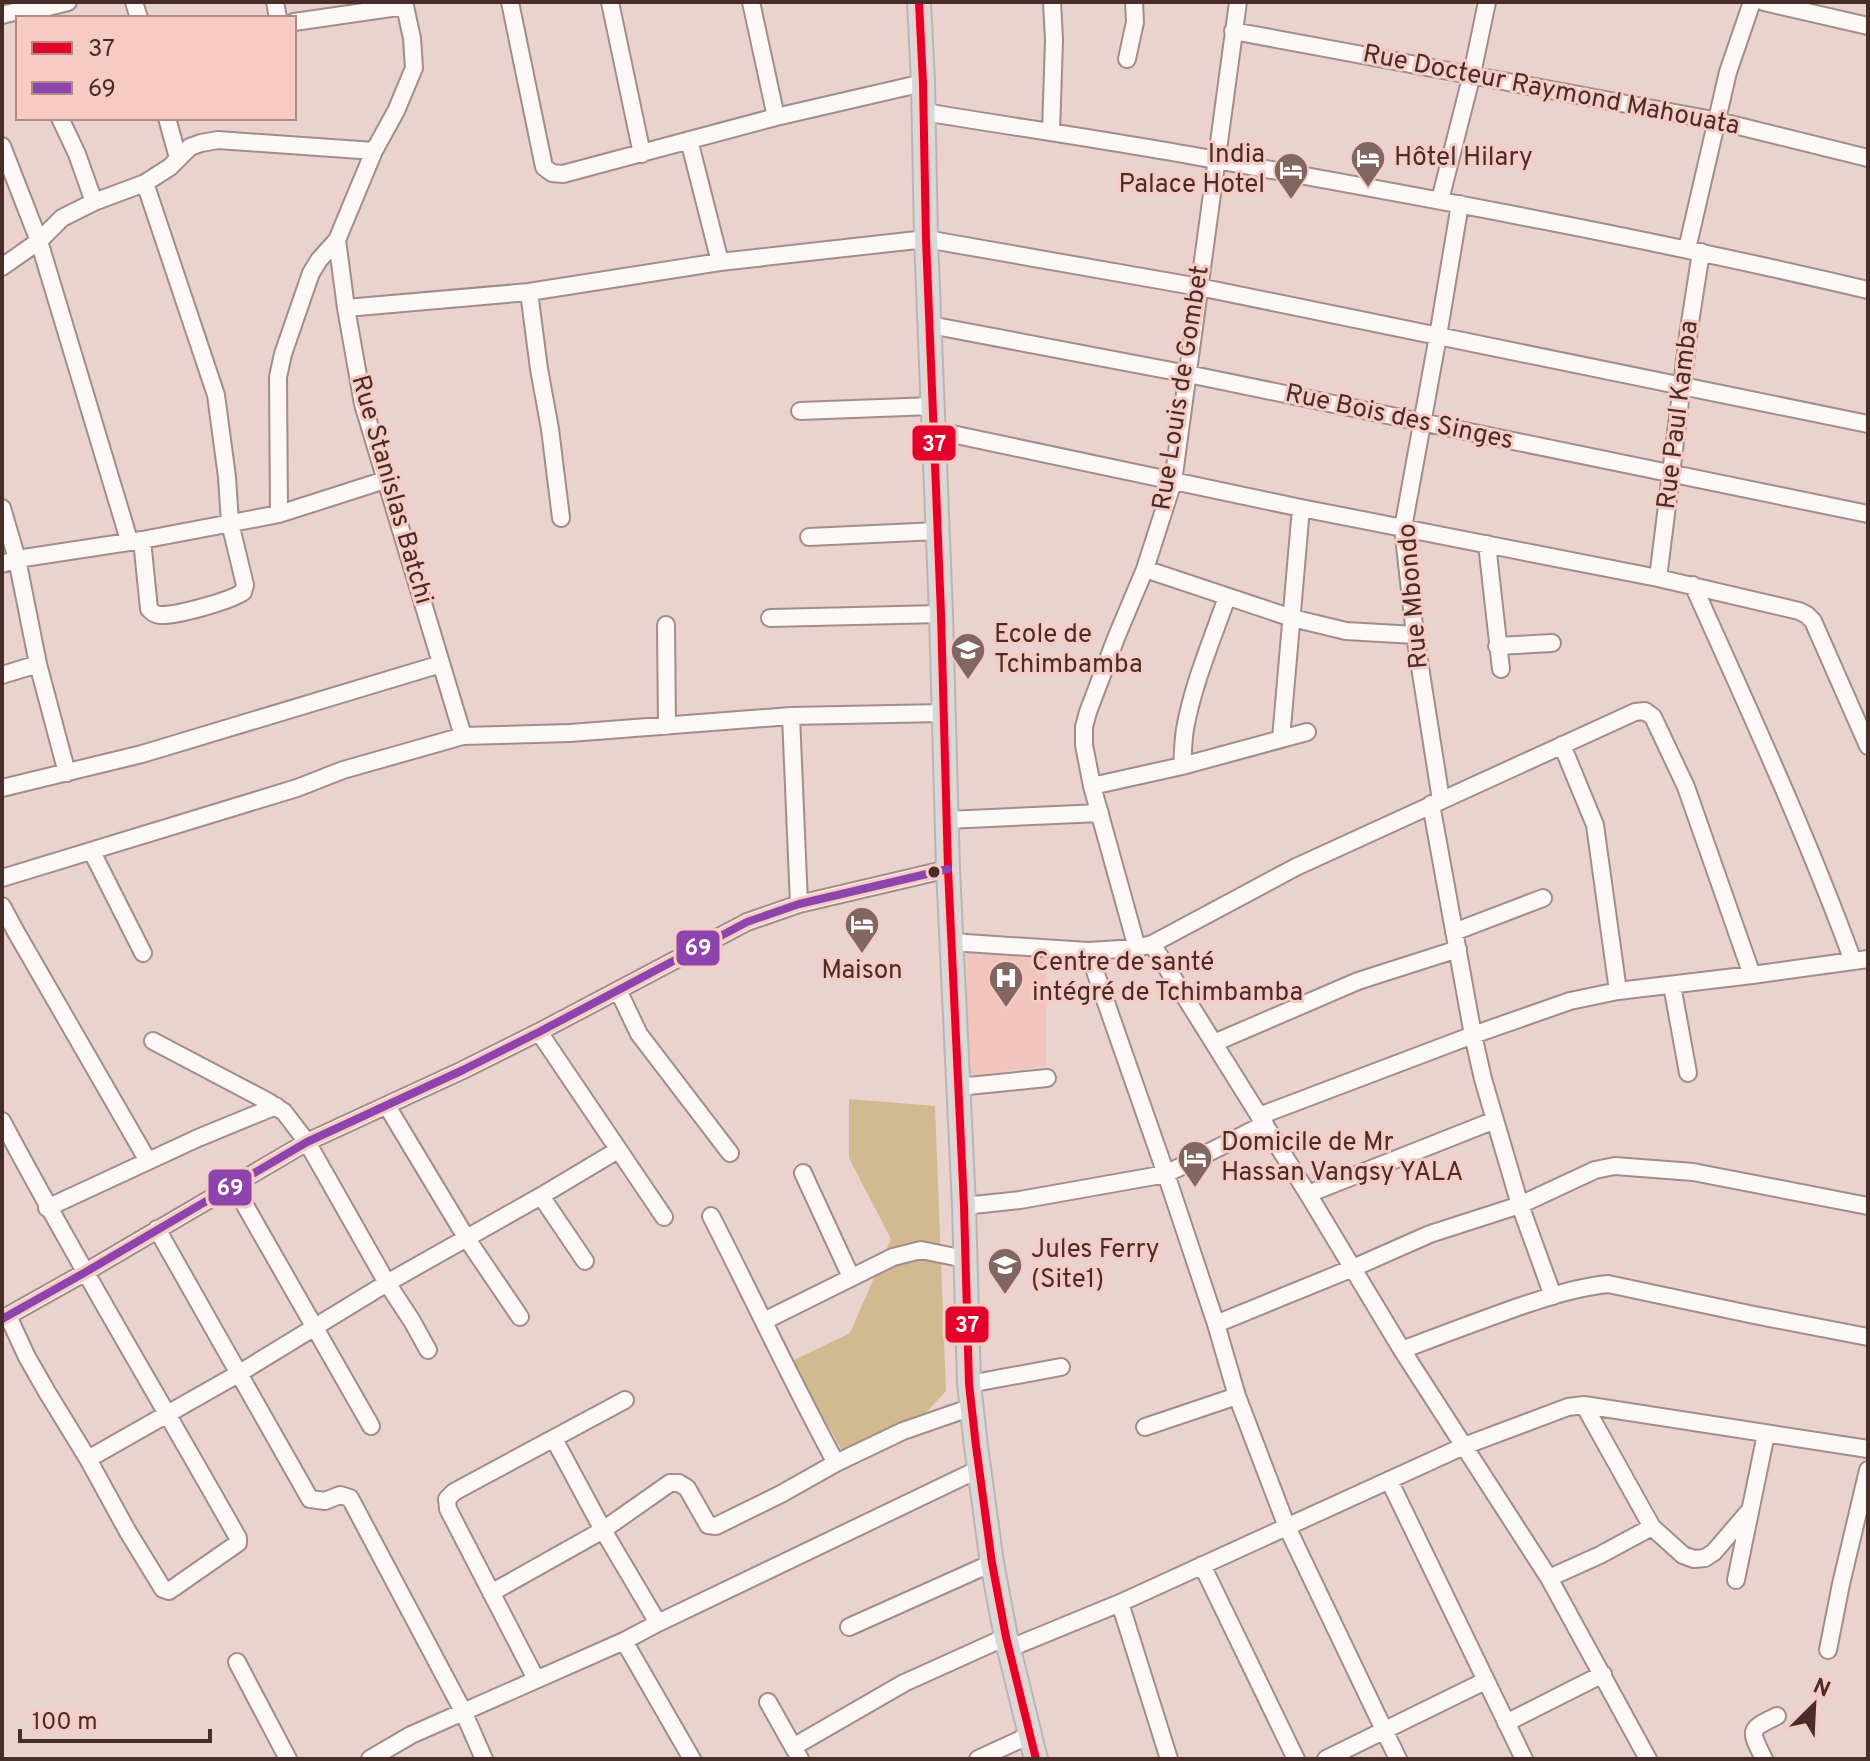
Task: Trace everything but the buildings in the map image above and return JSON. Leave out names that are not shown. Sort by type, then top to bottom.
[{"type":"highway","points":[[919,2],[946,820],[969,1384],[992,1563],[1007,1643],[1036,1759]]},
{"type":"street","points":[[2,15],[14,12],[30,15],[68,2]]},
{"type":"street","points":[[510,2],[544,167],[552,173],[563,174],[776,117],[923,83]]},
{"type":"street","points":[[610,2],[642,154]]},
{"type":"street","points":[[751,2],[776,117]]},
{"type":"street","points":[[1051,132],[1052,2]]},
{"type":"street","points":[[1127,59],[1135,22],[1134,2]]},
{"type":"street","name":"Rue Louis de Gombet","points":[[1238,2],[1173,482],[1145,569],[1084,727],[1084,745],[1092,786],[1145,946],[1214,1043],[1402,1350],[1549,1578],[1648,1759]]},
{"type":"street","points":[[1440,200],[1487,2]]},
{"type":"street","name":"Rue Paul Kamba","points":[[1658,578],[1683,387],[1694,250],[1728,72],[1752,2]]},
{"type":"street","points":[[1764,2],[1868,26]]},
{"type":"street","points":[[279,514],[277,442],[280,364],[311,273],[337,240],[374,151],[396,111],[414,68],[412,38],[404,4],[296,22]]},
{"type":"street","name":"Rue Docteur Raymond Mahouata","points":[[1233,31],[1718,121],[1868,158]]},
{"type":"street","points":[[924,112],[1440,200],[1694,250],[1868,290]]},
{"type":"street","points":[[61,120],[94,202]]},
{"type":"street","points":[[168,120],[178,158]]},
{"type":"street","points":[[2,267],[39,241],[62,218],[145,183],[170,167],[190,147],[201,143],[218,140],[374,151]]},
{"type":"street","points":[[689,140],[720,262]]},
{"type":"street","points":[[2,146],[39,241],[136,540],[149,609],[163,615],[201,608],[237,596],[243,592],[245,585],[230,523],[216,395],[145,183]]},
{"type":"street","name":"Rue Mbondo","points":[[1460,204],[1403,528],[1436,802],[1473,1035],[1520,1205],[1553,1296]]},
{"type":"street","points":[[346,308],[529,292],[720,262],[926,239],[1199,287],[1868,424]]},
{"type":"street","name":"Rue Stanislas Batchi","points":[[337,240],[360,392],[463,736]]},
{"type":"street","points":[[529,292],[561,518]]},
{"type":"street","name":"Rue Bois des Singes","points":[[930,325],[1188,374],[1868,514]]},
{"type":"street","points":[[800,411],[933,406]]},
{"type":"street","points":[[933,430],[1173,482],[1693,585],[1799,611],[1813,621],[1868,746]]},
{"type":"street","points":[[9,561],[279,514],[385,480]]},
{"type":"street","points":[[2,508],[9,561],[67,773]]},
{"type":"street","points":[[1281,739],[1301,508]]},
{"type":"street","points":[[809,537],[938,531]]},
{"type":"street","points":[[1487,544],[1501,669]]},
{"type":"street","points":[[1145,569],[1292,618],[1346,631],[1415,635]]},
{"type":"street","points":[[964,1206],[1034,1198],[1166,1174],[1262,1120],[1473,1035],[1558,1005],[1618,991],[1861,960],[1693,585]]},
{"type":"street","points":[[1182,766],[1189,711],[1227,597]]},
{"type":"street","points":[[770,618],[941,614]]},
{"type":"street","points":[[666,625],[667,726]]},
{"type":"street","points":[[1497,646],[1552,643]]},
{"type":"street","points":[[2,675],[38,664]]},
{"type":"street","points":[[2,788],[142,754],[441,664]]},
{"type":"street","points":[[951,942],[1088,951],[1145,946],[1287,872],[1635,712],[1645,711],[1653,717],[1686,787],[1752,975]]},
{"type":"street","points":[[2,878],[297,788],[343,770],[463,736],[570,733],[791,716],[943,713]]},
{"type":"street","points":[[791,716],[799,904]]},
{"type":"street","points":[[1092,786],[1182,766],[1307,732]]},
{"type":"street","points":[[1562,745],[1595,825],[1618,991]]},
{"type":"street","points":[[946,820],[1100,813]]},
{"type":"street","points":[[92,852],[143,953]]},
{"type":"street","points":[[2,1121],[47,1208],[84,1273],[169,1415],[238,1538],[238,1543],[169,1591],[160,1586],[5,1317],[84,1273],[307,1142],[539,1032],[737,926],[799,904],[948,869]]},
{"type":"street","points":[[1214,1043],[1456,940],[1543,898]]},
{"type":"street","points":[[2,906],[148,1161]]},
{"type":"street","points":[[1088,951],[1166,1174],[1237,1396],[1287,1527],[1398,1759]]},
{"type":"street","points":[[1672,985],[1688,1073]]},
{"type":"street","points":[[618,990],[639,1034],[730,1153]]},
{"type":"street","points":[[539,1032],[664,1217]]},
{"type":"street","points":[[153,1041],[284,1112],[307,1142],[428,1350]]},
{"type":"street","points":[[958,1087],[1047,1078]]},
{"type":"street","points":[[47,1208],[198,1138],[276,1106]]},
{"type":"street","points":[[387,1106],[467,1239],[520,1317]]},
{"type":"street","points":[[1308,1194],[1495,1120]]},
{"type":"street","points":[[88,1459],[169,1415],[387,1283],[618,1150]]},
{"type":"street","points":[[1216,1324],[1430,1234],[1520,1205],[1595,1170],[1615,1166],[1693,1172],[1868,1206]]},
{"type":"street","points":[[803,1173],[851,1277]]},
{"type":"street","points":[[234,1186],[371,1426]]},
{"type":"street","points":[[541,1196],[585,1261]]},
{"type":"street","points":[[711,1216],[795,1388],[836,1463]]},
{"type":"street","points":[[157,1229],[310,1499],[325,1501],[340,1495],[350,1498],[463,1711],[484,1759]]},
{"type":"street","points":[[764,1321],[893,1257],[921,1250],[965,1259]]},
{"type":"street","points":[[1402,1350],[1553,1296],[1608,1284],[1868,1337]]},
{"type":"street","points":[[969,1384],[1061,1367]]},
{"type":"street","points":[[1145,1427],[1237,1396]]},
{"type":"street","points":[[536,1679],[448,1509],[447,1499],[454,1492],[625,1400]]},
{"type":"street","points":[[1584,1405],[1652,1527],[1683,1555],[1694,1559],[1705,1558],[1722,1544],[1750,1510]]},
{"type":"street","points":[[768,1702],[796,1753],[904,1683],[1120,1603],[1464,1446],[1568,1407],[1584,1405],[1868,1449]]},
{"type":"street","points":[[491,1593],[603,1530],[670,1483],[679,1483],[687,1488],[708,1525],[716,1526],[836,1463],[916,1426],[972,1407]]},
{"type":"street","points":[[1736,1580],[1766,1434]]},
{"type":"street","points":[[554,1439],[658,1623]]},
{"type":"street","points":[[371,1759],[411,1735],[624,1641],[979,1469]]},
{"type":"street","points":[[1828,1650],[1868,1470]]},
{"type":"street","points":[[1389,1480],[1524,1759]]},
{"type":"street","points":[[1549,1578],[1652,1527]]},
{"type":"street","points":[[849,1627],[992,1563]]},
{"type":"street","points":[[1202,1565],[1296,1759]]},
{"type":"street","points":[[1120,1603],[1169,1759]]},
{"type":"street","points":[[624,1641],[692,1759]]},
{"type":"street","points":[[237,1662],[288,1759]]},
{"type":"street","points":[[1506,1723],[1603,1674]]},
{"type":"street","points":[[1326,1759],[1485,1681]]},
{"type":"street","points":[[1764,1759],[1753,1731],[1757,1725],[1777,1716]]},
{"type":"street","points":[[978,1759],[1030,1735]]},
{"type":"shaded area","name":"Centre de santé intégré de Tchimbamba","points":[[1046,952],[1046,1066],[966,1077],[967,953]]},
{"type":"shaded area","points":[[849,1099],[935,1106],[946,1391],[922,1417],[842,1450],[790,1362],[850,1333],[891,1239],[849,1158]]},
{"type":"transit line","name":"37","points":[[919,2],[969,1384],[992,1563],[1006,1637],[1036,1759]]},
{"type":"transit line","name":"69","points":[[2,1319],[307,1142],[463,1070],[747,922],[799,904],[948,869]]},
{"type":"place","name":"Hôtel Hilary","points":[[1368,189]]},
{"type":"place","name":"India Palace Hotel","points":[[1291,201]]},
{"type":"place","name":"Ecole de Tchimbamba","points":[[968,681]]},
{"type":"place","name":"Maison","points":[[862,955]]},
{"type":"place","name":"Centre de santé intégré de Tchimbamba","points":[[1006,1009]]},
{"type":"place","name":"Domicile de Mr Hassan Vangsy YALA","points":[[1195,1189]]},
{"type":"place","name":"Jules Ferry (Site1)","points":[[1005,1296]]}]
